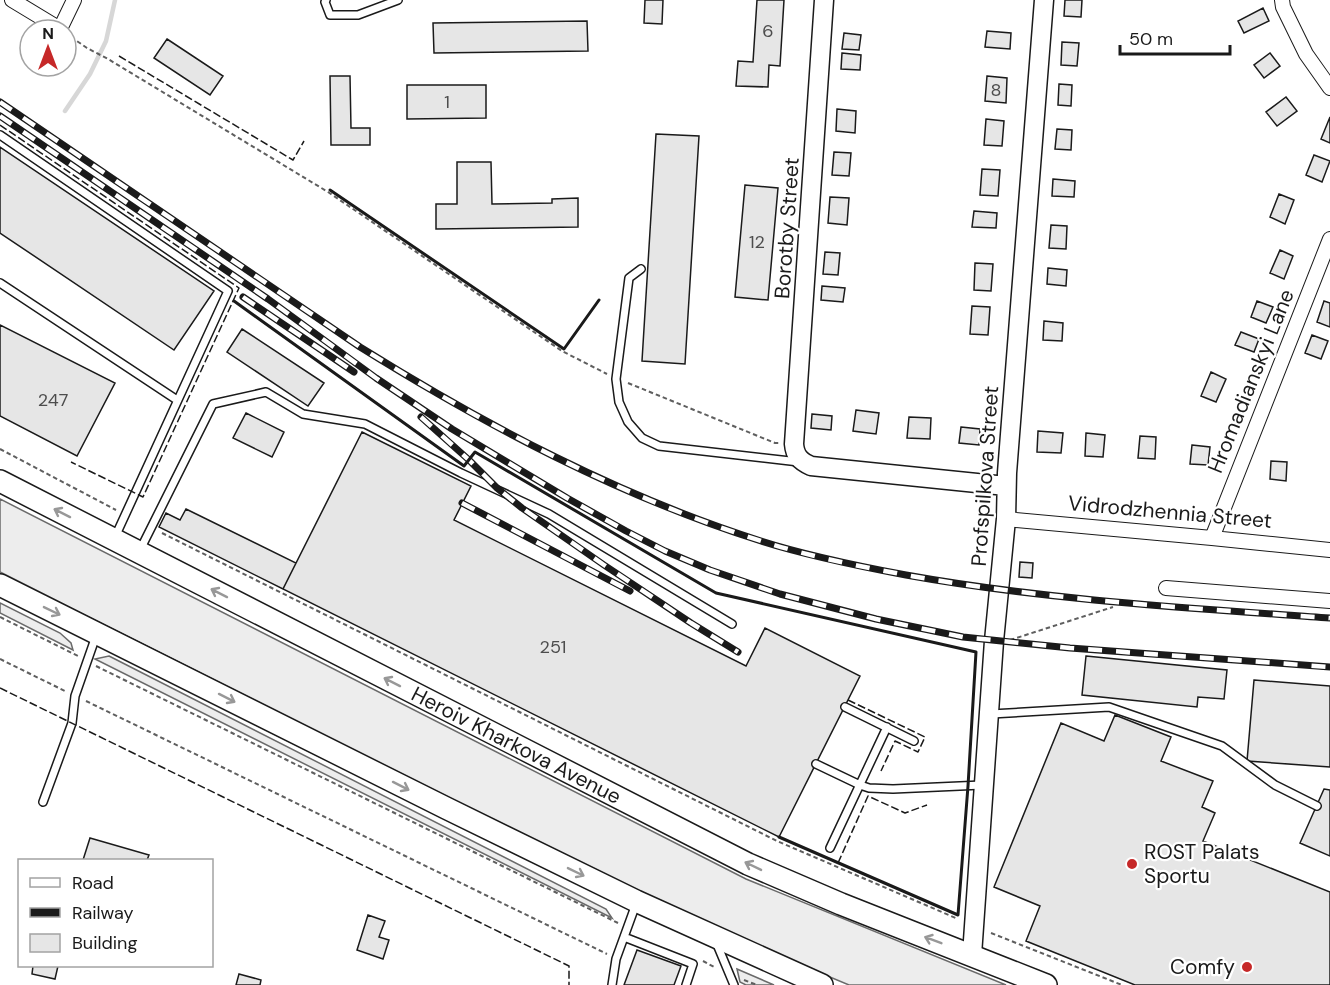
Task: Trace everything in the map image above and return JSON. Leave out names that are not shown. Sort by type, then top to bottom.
[{"type":"main road","name":"Heroiv Kharkova Avenue","points":[[0,481],[748,864],[841,904],[1046,985]]},
{"type":"main road","points":[[0,585],[636,902],[822,985]]},
{"type":"street","points":[[12,0],[42,18]]},
{"type":"street","points":[[65,18],[74,0]]},
{"type":"street","name":"Borotby Street","points":[[799,455],[824,0]]},
{"type":"street","name":"Profspilkova Street","points":[[972,956],[1044,0]]},
{"type":"street","points":[[1282,0],[1283,7],[1306,54],[1330,88]]},
{"type":"street","name":"Hromadianskyi Lane","points":[[1212,538],[1330,239]]},
{"type":"street","points":[[799,455],[811,466],[1006,486]]},
{"type":"street","name":"Vidrodzhennia Street","points":[[1006,519],[1330,550]]},
{"type":"street","points":[[1166,588],[1330,601]]},
{"type":"lane","points":[[326,0],[330,15],[358,15],[398,0]]},
{"type":"lane","points":[[0,135],[228,291],[114,539]]},
{"type":"lane","points":[[642,269],[629,278],[616,379],[619,402],[628,422],[642,438],[659,446],[799,455]]},
{"type":"lane","points":[[0,283],[177,400]]},
{"type":"lane","points":[[139,552],[213,404],[266,392],[303,414],[365,424],[461,473],[549,514],[732,624]]},
{"type":"lane","points":[[44,802],[72,723],[75,696],[97,633]]},
{"type":"lane","points":[[989,715],[1109,706],[1222,746],[1275,785],[1317,806]]},
{"type":"lane","points":[[845,707],[914,741]]},
{"type":"lane","points":[[830,848],[887,728]]},
{"type":"lane","points":[[816,764],[869,788],[984,785]]},
{"type":"lane","points":[[612,985],[616,959],[636,902]]},
{"type":"lane","points":[[624,937],[693,964],[686,985]]},
{"type":"lane","points":[[714,937],[735,985]]},
{"type":"path","points":[[78,42],[328,192],[562,351],[616,379],[775,443],[799,455]]},
{"type":"path","points":[[0,449],[125,515]]},
{"type":"path","points":[[151,528],[777,841],[975,926],[1122,985]]},
{"type":"path","points":[[1005,642],[1113,607]]},
{"type":"path","points":[[0,617],[627,928]]},
{"type":"path","points":[[0,659],[616,959]]},
{"type":"shaded area","points":[[0,499],[746,879],[1006,985],[849,985],[727,934],[597,873],[0,572]]},
{"type":"shaded area","points":[[0,603],[60,633],[71,643],[73,650],[0,613]]},
{"type":"shaded area","points":[[109,656],[606,909],[612,918],[95,659]]},
{"type":"shaded area","points":[[737,969],[774,985],[746,985],[740,982]]},
{"type":"building","points":[[645,0],[663,0],[662,24],[644,23]]},
{"type":"building","points":[[757,0],[784,0],[780,66],[769,65],[768,87],[736,86],[738,61],[753,62]]},
{"type":"building","points":[[1065,0],[1082,0],[1081,17],[1064,16]]},
{"type":"building","points":[[1263,8],[1269,21],[1244,33],[1238,21]]},
{"type":"building","points":[[587,21],[588,51],[434,53],[433,23]]},
{"type":"building","points":[[987,31],[1011,33],[1010,49],[985,47]]},
{"type":"building","points":[[844,33],[861,35],[859,50],[842,49]]},
{"type":"building","points":[[167,39],[223,76],[210,95],[154,58]]},
{"type":"building","points":[[1062,42],[1079,43],[1077,66],[1061,65]]},
{"type":"building","points":[[842,53],[861,55],[860,70],[841,69]]},
{"type":"building","points":[[1270,53],[1280,66],[1264,78],[1254,65]]},
{"type":"building","points":[[330,76],[350,76],[351,128],[370,128],[370,145],[331,145]]},
{"type":"building","points":[[987,76],[1007,78],[1006,103],[985,101]]},
{"type":"building","points":[[1059,84],[1072,85],[1071,106],[1058,105]]},
{"type":"building","points":[[407,85],[486,85],[486,118],[407,119]]},
{"type":"building","points":[[1286,97],[1297,111],[1277,126],[1266,112]]},
{"type":"building","points":[[837,109],[856,111],[855,133],[836,131]]},
{"type":"building","points":[[1330,117],[1330,143],[1321,139]]},
{"type":"building","points":[[986,119],[1004,121],[1002,146],[984,145]]},
{"type":"building","points":[[1057,129],[1072,130],[1071,150],[1055,149]]},
{"type":"building","points":[[656,134],[699,136],[685,364],[642,361]]},
{"type":"building","points":[[0,147],[214,291],[174,350],[0,233]]},
{"type":"building","points":[[834,152],[851,153],[849,176],[832,175]]},
{"type":"building","points":[[1314,155],[1330,161],[1322,182],[1306,175]]},
{"type":"building","points":[[457,162],[491,162],[492,204],[552,203],[552,199],[578,198],[578,227],[436,229],[436,204],[457,204]]},
{"type":"building","points":[[982,169],[1000,170],[998,196],[980,195]]},
{"type":"building","points":[[1053,179],[1075,181],[1074,197],[1052,196]]},
{"type":"building","points":[[745,185],[778,188],[768,300],[735,297]]},
{"type":"building","points":[[1279,194],[1294,200],[1285,224],[1270,217]]},
{"type":"building","points":[[830,197],[849,198],[847,225],[828,223]]},
{"type":"building","points":[[974,211],[997,213],[996,228],[972,227]]},
{"type":"building","points":[[1051,225],[1067,226],[1066,249],[1049,248]]},
{"type":"building","points":[[1280,250],[1293,256],[1284,279],[1270,273]]},
{"type":"building","points":[[825,252],[840,253],[838,275],[823,274]]},
{"type":"building","points":[[975,263],[993,264],[991,291],[974,290]]},
{"type":"building","points":[[1048,268],[1067,270],[1066,286],[1047,284]]},
{"type":"building","points":[[822,286],[845,288],[843,302],[821,300]]},
{"type":"building","points":[[1257,301],[1273,307],[1266,323],[1251,317]]},
{"type":"building","points":[[1324,301],[1330,303],[1330,327],[1317,322]]},
{"type":"building","points":[[972,306],[990,307],[988,335],[970,334]]},
{"type":"building","points":[[1044,321],[1063,323],[1062,341],[1043,340]]},
{"type":"building","points":[[0,325],[115,383],[77,456],[0,416]]},
{"type":"building","points":[[242,329],[324,383],[308,406],[227,352]]},
{"type":"building","points":[[1241,332],[1259,339],[1254,352],[1235,345]]},
{"type":"building","points":[[1312,335],[1328,341],[1321,359],[1305,353]]},
{"type":"building","points":[[1211,372],[1226,379],[1216,402],[1201,396]]},
{"type":"building","points":[[856,410],[879,413],[876,434],[853,431]]},
{"type":"building","points":[[246,413],[284,432],[272,457],[233,438]]},
{"type":"building","points":[[812,414],[832,416],[831,430],[811,428]]},
{"type":"building","points":[[909,417],[931,418],[930,439],[907,438]]},
{"type":"building","points":[[961,427],[980,429],[979,445],[959,443]]},
{"type":"building","points":[[1038,431],[1063,433],[1061,453],[1037,452]]},
{"type":"building","points":[[362,432],[471,486],[454,520],[746,666],[765,628],[860,676],[779,837],[283,589]]},
{"type":"building","points":[[1086,433],[1105,435],[1103,457],[1085,456]]},
{"type":"building","points":[[1140,436],[1156,437],[1155,459],[1138,458]]},
{"type":"building","points":[[1192,445],[1210,447],[1208,465],[1190,464]]},
{"type":"building","points":[[1271,461],[1287,462],[1286,481],[1270,479]]},
{"type":"building","points":[[186,509],[296,563],[283,589],[159,527],[166,513],[180,520]]},
{"type":"building","points":[[1020,562],[1033,563],[1032,578],[1019,577]]},
{"type":"building","points":[[1086,656],[1227,670],[1224,699],[1198,697],[1197,707],[1082,695]]},
{"type":"building","points":[[1254,680],[1330,686],[1330,767],[1247,761]]},
{"type":"building","name":"ROST Palats Sportu","points":[[1115,715],[1171,737],[1161,761],[1213,781],[1202,807],[1215,813],[1203,841],[1330,892],[1330,985],[1135,985],[1026,941],[1040,906],[994,887],[1061,723],[1104,741]]},
{"type":"building","points":[[1324,789],[1330,790],[1330,856],[1300,843]]},
{"type":"building","points":[[90,838],[149,855],[147,859],[83,859]]},
{"type":"building","points":[[368,915],[385,921],[379,937],[389,940],[383,959],[357,950]]},
{"type":"building","points":[[637,950],[681,966],[674,985],[624,985]]},
{"type":"building","points":[[33,967],[58,967],[55,979],[32,974]]},
{"type":"building","points":[[239,974],[261,980],[260,985],[236,985]]},
{"type":"waterway","points":[[65,111],[90,74],[106,41],[115,0]]},
{"type":"railway","points":[[0,102],[360,347],[505,431],[605,481],[656,503],[761,541],[888,572],[959,584],[1065,597],[1330,618]]},
{"type":"railway","points":[[0,116],[268,299],[376,378],[452,429],[626,531],[710,570],[780,594],[876,619],[963,637],[1070,648],[1330,667]]},
{"type":"railway","points":[[243,297],[354,372]]},
{"type":"railway","points":[[421,417],[497,488],[522,508],[604,565],[738,652]]},
{"type":"railway","points":[[462,503],[630,591]]},
{"type":"fence","points":[[119,56],[293,160],[304,141]]},
{"type":"fence","points":[[0,125],[239,288],[143,497],[71,462]]},
{"type":"fence","points":[[0,688],[569,966],[569,985]]},
{"type":"fence","points":[[848,700],[925,737],[918,752],[895,741],[881,771]]},
{"type":"fence","points":[[838,863],[868,796],[905,813],[927,805]]},
{"type":"wall","points":[[330,190],[564,349],[599,300]]},
{"type":"wall","points":[[234,301],[464,466],[475,452],[716,593],[976,652],[958,915],[779,837]]},
{"type":"place","name":"ROST Palats Sportu","points":[[1132,864]]},
{"type":"place","name":"Comfy","points":[[1247,967]]}]
